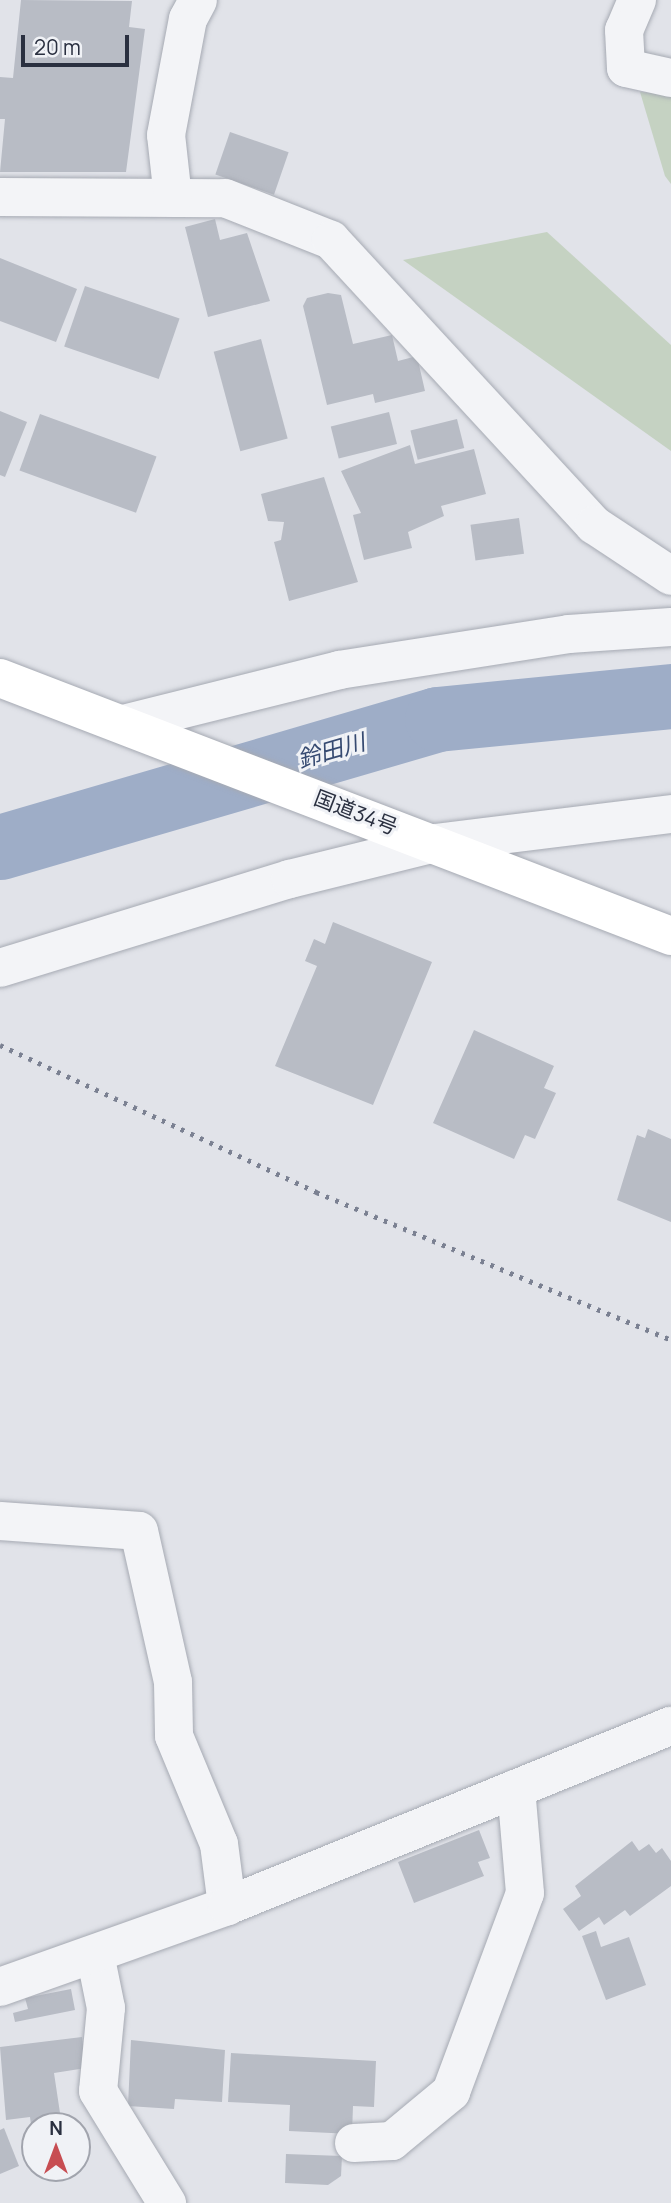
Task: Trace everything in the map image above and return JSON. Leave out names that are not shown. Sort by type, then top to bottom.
[{"type":"highway","name":"国道34号","points":[[0,678],[424,838],[671,936]]},
{"type":"street","points":[[173,198],[166,135],[188,19],[198,0]]},
{"type":"street","points":[[637,0],[624,30],[626,68],[671,78]]},
{"type":"street","points":[[0,197],[225,198],[331,240],[594,525],[671,576]]},
{"type":"street","points":[[133,728],[338,670],[569,634],[671,627]]},
{"type":"street","points":[[0,968],[424,838],[671,814]]},
{"type":"street","points":[[0,1521],[139,1531],[173,1682],[174,1735],[219,1844],[226,1906]]},
{"type":"street","points":[[0,1986],[226,1906],[671,1726]]},
{"type":"street","points":[[354,2143],[392,2141],[451,2092],[525,1893],[516,1788]]},
{"type":"street","points":[[95,1954],[106,2008],[98,2091],[167,2203]]},
{"type":"green space","points":[[640,92],[671,94],[671,184],[665,176]]},
{"type":"green space","points":[[547,232],[671,345],[671,451],[403,260]]},
{"type":"building","points":[[21,0],[132,1],[129,27],[145,29],[126,172],[0,172],[5,119],[0,119],[0,77],[13,78]]},
{"type":"building","points":[[230,132],[289,152],[274,195],[215,175]]},
{"type":"building","points":[[215,219],[220,240],[247,233],[270,301],[208,317],[185,227]]},
{"type":"building","points":[[0,258],[77,289],[56,342],[0,321]]},
{"type":"building","points":[[85,286],[180,319],[159,379],[64,347]]},
{"type":"building","points":[[328,293],[341,295],[353,344],[392,335],[398,361],[417,356],[425,391],[375,403],[373,394],[327,405],[303,306],[307,298]]},
{"type":"building","points":[[261,339],[288,438],[240,451],[214,352]]},
{"type":"building","points":[[0,411],[27,422],[5,477],[0,475]]},
{"type":"building","points":[[389,412],[397,444],[339,459],[331,427]]},
{"type":"building","points":[[40,414],[157,456],[136,513],[19,470]]},
{"type":"building","points":[[457,419],[464,448],[418,460],[410,431]]},
{"type":"building","points":[[410,445],[415,464],[474,449],[486,494],[441,506],[444,516],[408,532],[412,548],[364,560],[353,515],[361,513],[341,471]]},
{"type":"building","points":[[324,477],[358,582],[289,601],[274,542],[281,540],[284,522],[268,521],[261,494]]},
{"type":"building","points":[[519,518],[524,554],[475,560],[470,525]]},
{"type":"building","points":[[333,922],[432,962],[373,1105],[275,1066],[317,966],[305,961],[314,939],[325,944]]},
{"type":"building","points":[[474,1030],[554,1066],[544,1088],[556,1093],[535,1139],[525,1135],[514,1159],[433,1123]]},
{"type":"building","points":[[648,1129],[671,1139],[671,1222],[617,1200],[637,1135],[645,1138]]},
{"type":"building","points":[[479,1830],[490,1858],[478,1862],[484,1876],[414,1903],[398,1862]]},
{"type":"building","points":[[632,1841],[639,1851],[649,1844],[656,1853],[662,1848],[671,1861],[671,1886],[630,1916],[625,1910],[604,1925],[599,1917],[579,1931],[563,1909],[581,1896],[575,1886]]},
{"type":"building","points":[[596,1931],[601,1947],[629,1937],[646,1985],[606,2000],[582,1936]]},
{"type":"building","points":[[71,1989],[75,2010],[15,2022],[13,2013],[28,2009],[25,1998]]},
{"type":"building","points":[[82,2037],[86,2068],[54,2073],[60,2112],[21,2112],[21,2118],[6,2120],[0,2047]]},
{"type":"building","points":[[131,2040],[225,2050],[222,2102],[175,2099],[174,2109],[128,2106]]},
{"type":"building","points":[[231,2053],[376,2061],[374,2107],[353,2106],[352,2134],[289,2131],[290,2105],[228,2102]]},
{"type":"building","points":[[4,2128],[19,2166],[0,2174],[0,2130]]},
{"type":"building","points":[[286,2154],[342,2156],[341,2176],[328,2185],[285,2183]]},
{"type":"waterway","name":"鈴田川","points":[[0,847],[437,719],[671,696]]},
{"type":"railway","points":[[0,1045],[316,1192],[671,1340]]}]
